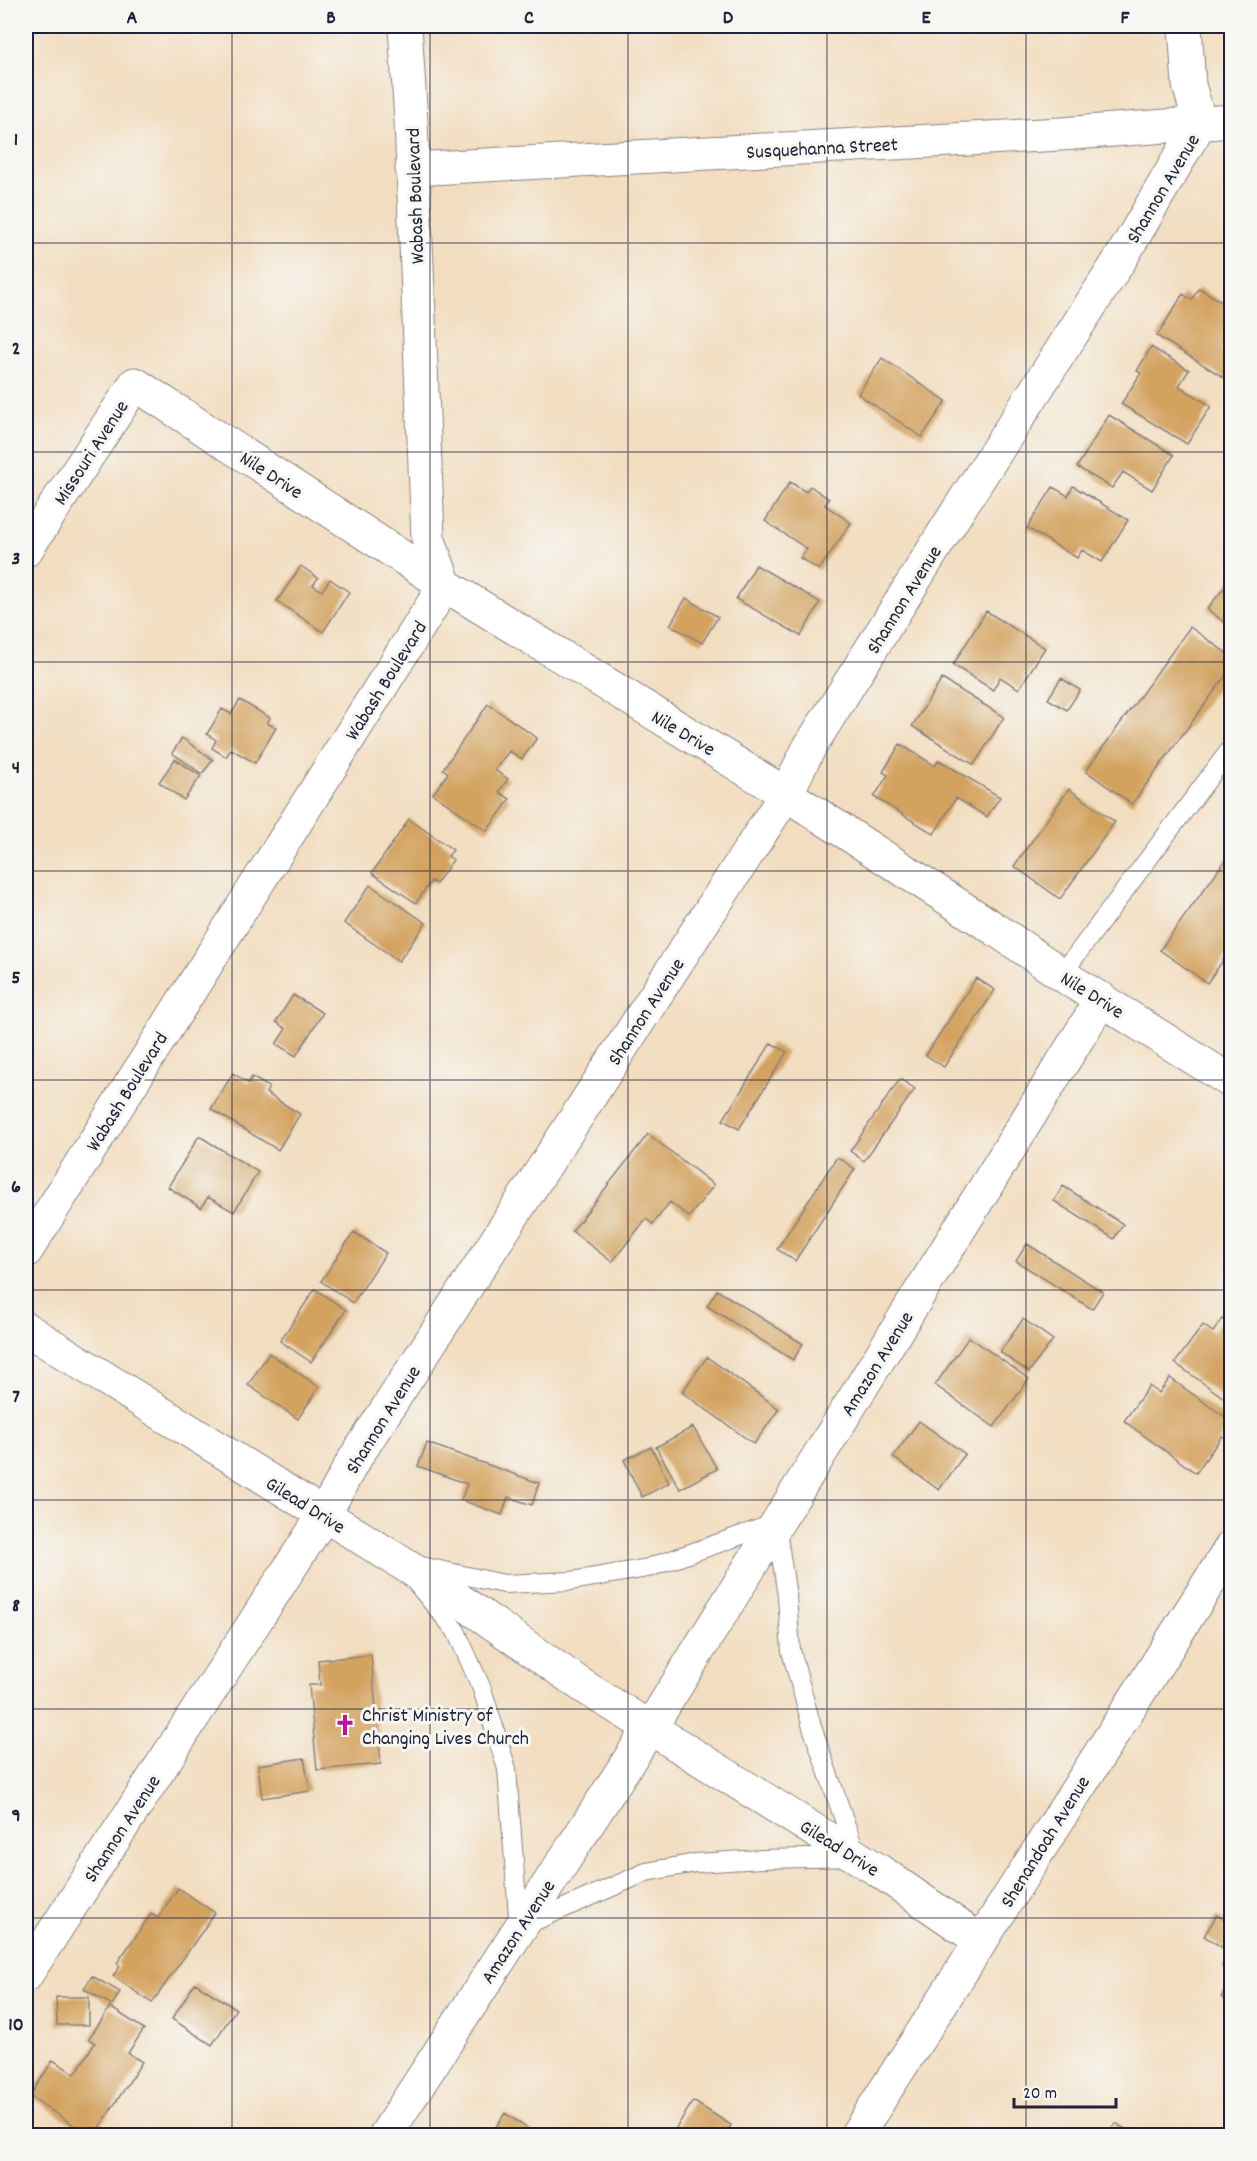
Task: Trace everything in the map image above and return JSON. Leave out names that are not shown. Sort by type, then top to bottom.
[{"type":"street","name":"Wabash Boulevard","points":[[26,1251],[445,585],[428,538],[405,26]]},
{"type":"street","name":"Shannon Avenue","points":[[26,1975],[324,1515],[352,1463],[786,794],[809,748],[953,519],[1121,258],[1216,122],[1189,85],[1185,26]]},
{"type":"street","name":"Susquehanna Street","points":[[412,169],[1061,134],[1216,122]]},
{"type":"street","name":"Nile Drive","points":[[135,384],[445,585],[786,794],[1232,1082]]},
{"type":"street","name":"Missouri Avenue","points":[[26,550],[135,384]]},
{"type":"street","name":"Amazon Avenue","points":[[384,2136],[650,1728],[1102,999]]},
{"type":"street","name":"Gilead Drive","points":[[26,1329],[445,1590],[583,1686],[857,1857],[981,1941]]},
{"type":"street","name":"Shenandoah Avenue","points":[[856,2136],[1232,1546]]},
{"type":"lane","points":[[1062,974],[1229,756]]},
{"type":"lane","points":[[777,1523],[791,1651],[812,1727],[857,1857],[696,1863],[646,1872],[519,1928],[507,1769],[482,1689],[456,1631],[398,1561],[504,1584],[570,1581],[648,1568],[777,1523]]},
{"type":"building","points":[[1199,288],[1232,308],[1232,370],[1226,379],[1157,336],[1183,294],[1192,300]]},
{"type":"building","points":[[1151,347],[1189,370],[1179,386],[1211,406],[1187,444],[1121,404],[1141,373],[1137,371]]},
{"type":"building","points":[[882,358],[946,401],[922,437],[858,394]]},
{"type":"building","points":[[1109,415],[1174,455],[1152,490],[1123,472],[1112,488],[1077,467]]},
{"type":"building","points":[[790,482],[806,492],[810,486],[829,499],[825,505],[851,523],[819,570],[800,558],[807,549],[765,521]]},
{"type":"building","points":[[1073,486],[1128,520],[1102,562],[1082,550],[1077,558],[1027,528],[1053,487],[1068,496]]},
{"type":"building","points":[[756,565],[820,602],[801,636],[736,599]]},
{"type":"building","points":[[301,566],[318,578],[313,585],[322,591],[330,579],[349,592],[323,632],[277,601]]},
{"type":"building","points":[[1232,578],[1232,628],[1207,609]]},
{"type":"building","points":[[686,598],[718,617],[702,643],[670,625]]},
{"type":"building","points":[[986,611],[1045,648],[1019,689],[1000,677],[993,690],[953,665]]},
{"type":"building","points":[[1190,627],[1232,657],[1232,667],[1132,804],[1086,771]]},
{"type":"building","points":[[1061,678],[1080,690],[1067,710],[1048,699]]},
{"type":"building","points":[[942,679],[1004,717],[974,765],[912,726]]},
{"type":"building","points":[[240,700],[270,718],[267,723],[276,728],[255,763],[231,749],[226,757],[212,748],[216,740],[207,734],[222,709],[231,714]]},
{"type":"building","points":[[488,704],[537,738],[522,759],[509,751],[495,770],[508,779],[499,792],[510,799],[487,831],[433,794],[448,773],[443,769]]},
{"type":"building","points":[[182,738],[213,760],[202,774],[172,753]]},
{"type":"building","points":[[900,744],[935,766],[939,760],[1000,797],[987,817],[956,798],[934,834],[874,797],[888,775],[883,772]]},
{"type":"building","points":[[175,759],[201,776],[184,800],[159,782]]},
{"type":"building","points":[[1069,789],[1115,822],[1060,899],[1014,866]]},
{"type":"building","points":[[409,819],[453,850],[448,856],[453,860],[436,884],[431,881],[416,903],[372,873]]},
{"type":"building","points":[[1232,851],[1232,948],[1207,983],[1160,950]]},
{"type":"building","points":[[370,885],[426,923],[399,961],[344,923]]},
{"type":"building","points":[[976,978],[995,990],[944,1067],[926,1055]]},
{"type":"building","points":[[293,995],[323,1013],[296,1056],[276,1044],[286,1029],[276,1022]]},
{"type":"building","points":[[771,1043],[787,1052],[739,1129],[723,1120]]},
{"type":"building","points":[[233,1073],[248,1083],[252,1077],[269,1087],[266,1093],[300,1114],[278,1150],[211,1109]]},
{"type":"building","points":[[900,1079],[915,1089],[864,1161],[850,1151]]},
{"type":"building","points":[[648,1134],[714,1185],[689,1217],[670,1202],[653,1224],[646,1219],[612,1262],[572,1231]]},
{"type":"building","points":[[199,1136],[258,1172],[234,1212],[208,1197],[201,1208],[168,1187]]},
{"type":"building","points":[[837,1157],[855,1169],[795,1261],[777,1249]]},
{"type":"building","points":[[1063,1186],[1123,1224],[1114,1239],[1054,1201]]},
{"type":"building","points":[[354,1232],[386,1253],[353,1303],[321,1281]]},
{"type":"building","points":[[1027,1244],[1103,1292],[1092,1309],[1016,1261]]},
{"type":"building","points":[[315,1289],[346,1310],[311,1362],[280,1341]]},
{"type":"building","points":[[717,1290],[803,1344],[793,1360],[707,1306]]},
{"type":"building","points":[[1224,1317],[1232,1322],[1232,1393],[1227,1400],[1175,1363],[1203,1325],[1213,1332]]},
{"type":"building","points":[[1023,1319],[1053,1340],[1029,1372],[1000,1352]]},
{"type":"building","points":[[969,1337],[1029,1379],[994,1427],[935,1385]]},
{"type":"building","points":[[269,1353],[319,1387],[298,1419],[248,1385]]},
{"type":"building","points":[[707,1357],[779,1409],[754,1444],[682,1392]]},
{"type":"building","points":[[1170,1378],[1232,1422],[1232,1436],[1228,1440],[1222,1436],[1196,1473],[1124,1421],[1149,1386],[1159,1393]]},
{"type":"building","points":[[919,1421],[965,1454],[939,1490],[893,1457]]},
{"type":"building","points":[[693,1427],[717,1469],[680,1489],[656,1447]]},
{"type":"building","points":[[427,1443],[539,1483],[532,1505],[508,1497],[502,1515],[461,1500],[467,1484],[418,1466]]},
{"type":"building","points":[[651,1447],[669,1483],[642,1497],[624,1460]]},
{"type":"building","name":"Christ Ministry of Changing Lives Church","points":[[371,1655],[381,1764],[317,1770],[309,1685],[320,1685],[318,1660]]},
{"type":"building","points":[[304,1758],[310,1791],[262,1798],[258,1765]]},
{"type":"building","points":[[178,1888],[215,1913],[152,2003],[113,1976],[120,1966],[117,1963],[151,1914],[158,1918]]},
{"type":"building","points":[[1217,1915],[1232,1925],[1232,1973],[1222,1967],[1231,1953],[1204,1936]]},
{"type":"building","points":[[92,1976],[120,1992],[112,2005],[84,1989]]},
{"type":"building","points":[[1232,1981],[1232,2004],[1221,1997]]},
{"type":"building","points":[[195,1983],[236,2009],[212,2045],[172,2019]]},
{"type":"building","points":[[56,1997],[89,1997],[89,2025],[57,2025]]},
{"type":"building","points":[[110,2007],[144,2029],[128,2053],[142,2062],[94,2136],[90,2136],[30,2096],[53,2060],[75,2074],[95,2043],[89,2039]]},
{"type":"building","points":[[693,2101],[731,2125],[725,2136],[671,2136]]},
{"type":"building","points":[[505,2113],[538,2136],[490,2136]]},
{"type":"building","points":[[1116,2123],[1135,2136],[1107,2136]]},
{"type":"place","name":"Christ Ministry of Changing Lives Church","points":[[345,1725]]}]
